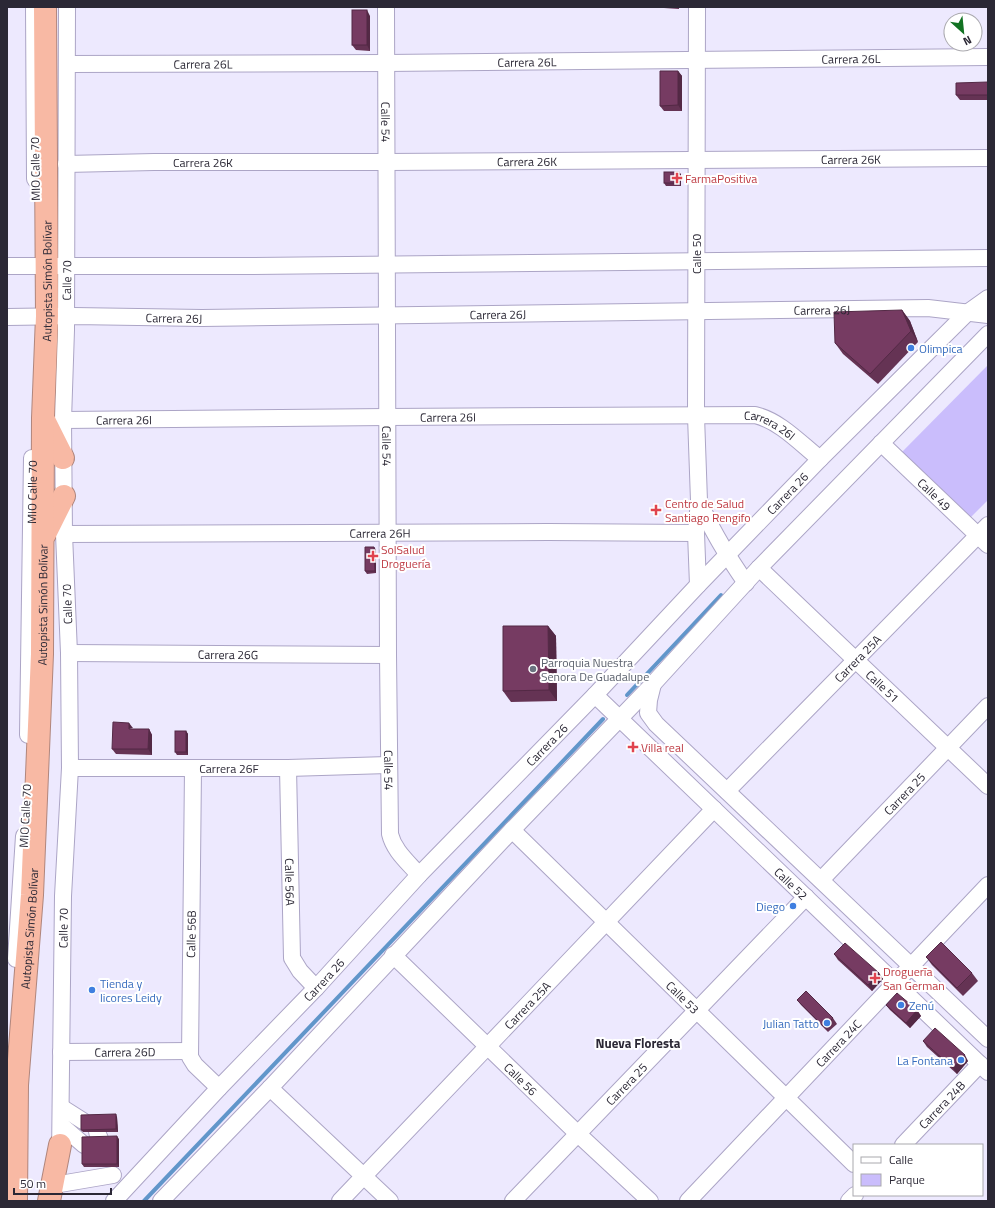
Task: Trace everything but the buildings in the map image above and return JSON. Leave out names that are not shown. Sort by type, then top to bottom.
[{"type":"highway","name":"Autopista Simón Bolívar","points":[[16,1201],[17,1085],[32,895],[42,654],[43,538],[53,419],[45,7]]},
{"type":"highway","points":[[53,419],[63,458]]},
{"type":"highway","points":[[43,538],[64,496]]},
{"type":"highway","points":[[55,1192],[60,1135]]},
{"type":"street","name":"MIO Calle 70","points":[[34,7],[33,66],[50,266]]},
{"type":"street","name":"Calle 70","points":[[50,266],[66,164],[67,7]]},
{"type":"street","name":"Calle 54","points":[[386,7],[388,765],[390,834],[392,843],[419,875]]},
{"type":"street","name":"Calle 50","points":[[696,7],[696,416],[699,501],[696,533],[698,585]]},
{"type":"street","name":"Carrera 26L","points":[[67,64],[386,63],[988,57]]},
{"type":"street","name":"Carrera 26K","points":[[66,164],[154,162],[988,158]]},
{"type":"street","points":[[7,266],[988,258]]},
{"type":"street","name":"Carrera 26","points":[[114,1201],[219,1088],[316,988],[419,875],[595,695],[726,555],[967,313],[988,298]]},
{"type":"street","name":"Carrera 26J","points":[[7,317],[50,316],[202,318],[928,308],[988,315]]},
{"type":"street","name":"MIO Calle 70","points":[[7,1121],[7,1085],[27,768],[33,418],[50,316]]},
{"type":"street","points":[[161,1201],[270,1088],[393,955],[512,830],[620,719],[760,568],[988,334]]},
{"type":"street","name":"Carrera 26I","points":[[53,419],[755,415],[764,417],[777,424],[820,459]]},
{"type":"street","name":"Calle 49","points":[[881,443],[985,535]]},
{"type":"street","name":"Calle 70","points":[[60,1135],[62,896],[70,768],[69,653],[64,534],[63,458]]},
{"type":"street","name":"Calle 50","points":[[699,501],[713,532],[726,555],[746,583]]},
{"type":"street","name":"Carrera 26H","points":[[64,534],[696,533]]},
{"type":"street","name":"Carrera 25A","points":[[727,791],[855,660],[985,535]]},
{"type":"street","name":"Calle 51","points":[[760,568],[988,786]]},
{"type":"street","name":"Carrera 26G","points":[[69,653],[388,654]]},
{"type":"street","name":"Calle 52","points":[[653,684],[648,700],[648,713],[656,724],[988,1039]]},
{"type":"street","name":"Calle 52","points":[[595,695],[984,1068]]},
{"type":"street","name":"Carrera 25","points":[[821,880],[988,706]]},
{"type":"street","name":"Carrera 26F","points":[[70,768],[193,769],[388,765]]},
{"type":"street","name":"Calle 56A","points":[[288,768],[292,958],[300,971],[316,988]]},
{"type":"street","name":"Calle 56B","points":[[193,769],[190,1056],[194,1063],[219,1088]]},
{"type":"street","name":"Carrera 25A","points":[[340,1201],[714,809]]},
{"type":"street","name":"Calle 53","points":[[512,830],[853,1163]]},
{"type":"street","name":"Carrera 24C","points":[[688,1201],[988,885]]},
{"type":"street","name":"Carrera 25","points":[[513,1201],[806,897]]},
{"type":"street","name":"Calle 56","points":[[393,955],[487,1047],[650,1201]]},
{"type":"street","name":"Carrera 26D","points":[[61,1052],[190,1051]]},
{"type":"street","name":"Carrera 24B","points":[[904,1144],[984,1068]]},
{"type":"street","points":[[270,1088],[390,1201]]},
{"type":"street","points":[[61,1107],[83,1121]]},
{"type":"street","points":[[60,1135],[84,1145]]},
{"type":"street","points":[[59,1201],[55,1192],[108,1171],[130,1184]]},
{"type":"green space","points":[[988,365],[988,500],[970,518],[902,452]]},
{"type":"waterway","points":[[627,695],[721,595]]},
{"type":"waterway","points":[[144,1201],[603,719]]},
{"type":"place","name":"FarmaPositiva","points":[[677,178]]},
{"type":"place","name":"Olimpica","points":[[911,348]]},
{"type":"place","name":"Centro de Salud Santiago Rengifo","points":[[656,510]]},
{"type":"place","name":"SolSalud Droguería","points":[[373,556]]},
{"type":"place","name":"Parroquia Nuestra Senora De Guadalupe","points":[[533,669]]},
{"type":"place","name":"Villa real","points":[[633,747]]},
{"type":"place","name":"Diego","points":[[793,906]]},
{"type":"place","name":"Droguerīa San German","points":[[875,978]]},
{"type":"place","name":"Tienda y licores Leidy","points":[[92,990]]},
{"type":"place","name":"Zenú","points":[[901,1005]]},
{"type":"place","name":"Julian Tatto","points":[[827,1023]]},
{"type":"place","name":"La Fontana","points":[[961,1060]]},
{"type":"district","name":"Nueva Floresta","points":[[638,1043]]}]
